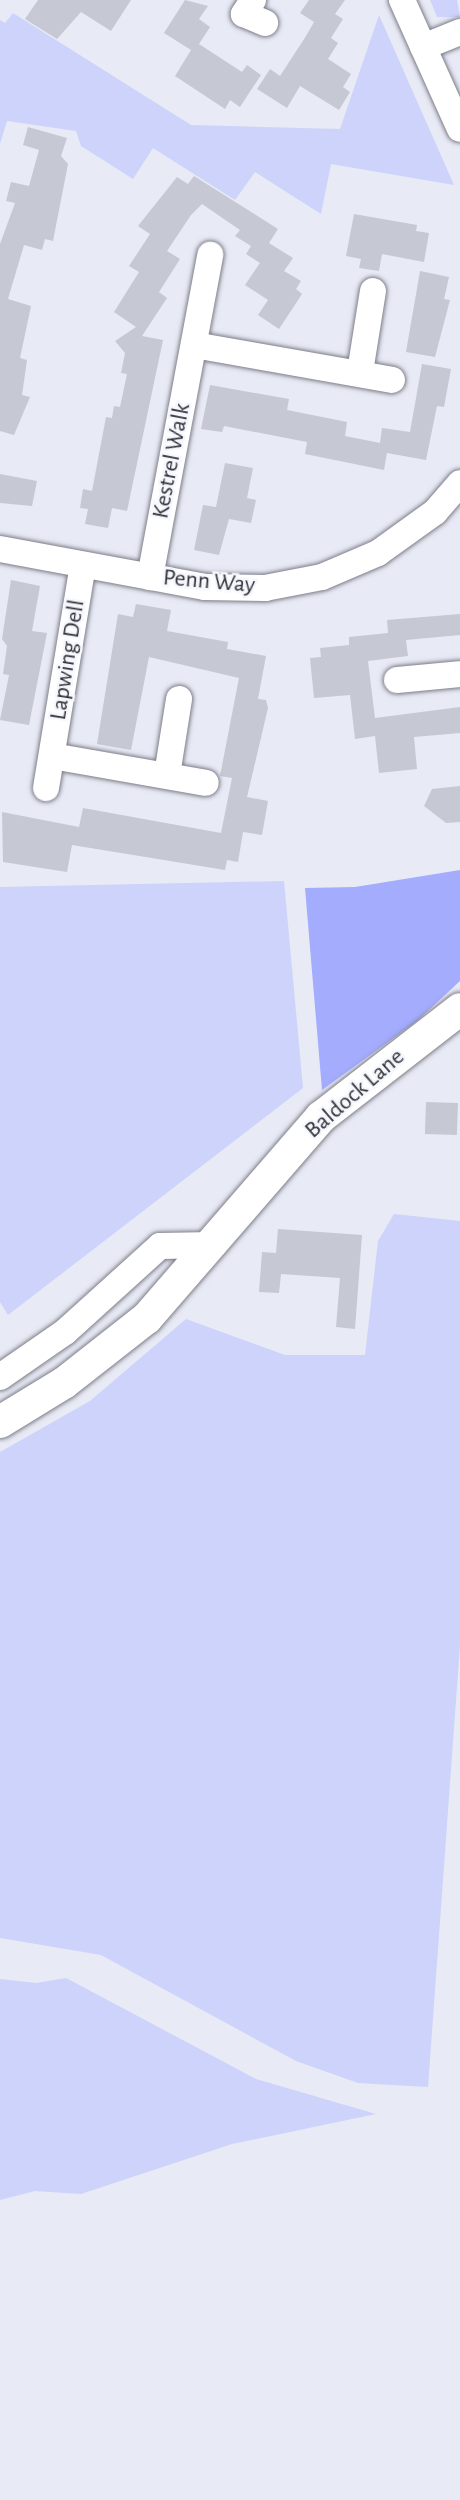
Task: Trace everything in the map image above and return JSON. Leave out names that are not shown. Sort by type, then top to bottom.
[{"type":"street","points":[[253,0],[244,14],[265,23]]},
{"type":"street","points":[[402,0],[460,129]]},
{"type":"street","points":[[423,47],[460,32]]},
{"type":"street","name":"Kestrel Walk","points":[[150,577],[210,255]]},
{"type":"street","points":[[360,372],[373,291]]},
{"type":"street","points":[[194,345],[360,372],[392,380]]},
{"type":"street","name":"Penn Way","points":[[0,549],[150,577],[236,589],[322,577],[408,534],[460,483]]},
{"type":"street","name":"Lapwing Dell","points":[[46,788],[83,565]]},
{"type":"street","points":[[398,680],[460,674]]},
{"type":"street","points":[[167,775],[179,699]]},
{"type":"street","points":[[52,756],[206,783]]},
{"type":"street","name":"Baldock Lane","points":[[0,1422],[103,1355],[147,1318],[214,1245],[321,1117],[460,1008]]},
{"type":"street","points":[[0,1377],[65,1332],[160,1246],[214,1245]]},
{"type":"shaded area","points":[[430,0],[457,0],[460,17],[437,17]]},
{"type":"shaded area","points":[[13,13],[191,125],[340,129],[379,15],[454,185],[331,164],[321,214],[255,172],[235,200],[153,148],[133,179],[81,146],[76,131],[7,121],[0,144],[0,20],[5,23]]},
{"type":"shaded area","points":[[460,870],[460,981],[417,1021],[322,1090],[305,888],[355,887]]},
{"type":"shaded area","points":[[284,881],[303,1088],[8,1315],[0,1302],[0,887]]},
{"type":"shaded area","points":[[394,1214],[460,1221],[460,1645],[428,2087],[358,2083],[296,2061],[101,1955],[0,1938],[0,1452],[90,1401],[186,1319],[285,1355],[365,1355],[378,1241]]},
{"type":"shaded area","points":[[66,1978],[256,2079],[376,2114],[232,2144],[81,2194],[35,2191],[0,2200],[0,1979],[36,1983]]},
{"type":"building","points":[[38,0],[131,0],[111,31],[81,12],[57,39],[25,19]]},
{"type":"building","points":[[185,0],[208,6],[199,19],[210,27],[199,44],[242,72],[247,65],[261,75],[240,107],[230,100],[225,109],[175,76],[191,50],[164,33]]},
{"type":"building","points":[[309,0],[345,0],[335,14],[343,19],[331,38],[338,43],[328,59],[351,74],[343,87],[350,92],[339,110],[300,86],[287,108],[257,89],[270,69],[280,76],[306,36],[314,22],[300,13]]},
{"type":"building","points":[[28,127],[67,138],[61,156],[68,164],[53,241],[45,239],[42,250],[24,245],[8,299],[31,306],[20,358],[27,360],[22,395],[30,397],[14,435],[0,431],[0,244],[15,203],[6,201],[11,182],[29,186],[39,150],[23,145]]},
{"type":"building","points":[[194,176],[278,229],[269,243],[293,258],[284,271],[301,281],[296,289],[302,294],[279,329],[258,315],[268,300],[245,285],[260,263],[246,254],[251,246],[235,236],[240,230],[202,204],[191,215],[167,251],[180,259],[159,292],[167,298],[142,336],[163,340],[127,511],[112,508],[108,528],[85,524],[88,509],[80,508],[83,489],[92,491],[106,417],[112,418],[114,406],[120,407],[127,374],[121,373],[125,353],[115,341],[136,327],[114,312],[139,272],[129,266],[150,234],[138,226],[177,177],[188,184]]},
{"type":"building","points":[[354,214],[417,225],[416,231],[429,233],[424,262],[382,254],[379,271],[359,268],[361,259],[346,256]]},
{"type":"building","points":[[420,271],[449,277],[444,299],[450,300],[435,357],[406,352]]},
{"type":"building","points":[[422,364],[451,369],[444,407],[437,406],[426,460],[387,453],[384,470],[305,454],[307,442],[224,426],[222,432],[201,429],[210,385],[289,399],[287,410],[347,422],[345,436],[380,443],[382,428],[410,432]]},
{"type":"building","points":[[225,463],[253,468],[247,498],[256,500],[251,523],[229,519],[219,555],[194,550],[203,505],[216,507]]},
{"type":"building","points":[[0,474],[37,481],[32,506],[0,503]]},
{"type":"building","points":[[11,580],[40,586],[32,631],[47,633],[29,725],[0,720],[9,675],[3,674],[7,646],[2,639]]},
{"type":"building","points":[[136,604],[171,610],[167,631],[228,642],[227,649],[266,656],[258,699],[266,700],[268,708],[247,797],[268,801],[262,835],[243,832],[238,862],[227,860],[225,870],[72,845],[67,872],[3,862],[2,812],[79,827],[83,808],[221,833],[232,778],[220,776],[239,678],[149,657],[131,750],[97,744],[118,614],[133,617]]},
{"type":"building","points":[[460,614],[460,635],[406,640],[408,656],[368,661],[375,718],[460,707],[460,733],[414,737],[417,769],[379,773],[375,736],[355,739],[350,695],[314,698],[310,658],[321,657],[320,648],[349,645],[349,637],[388,633],[387,620]]},
{"type":"building","points":[[460,786],[460,822],[446,823],[424,806],[432,789]]},
{"type":"building","points":[[426,1102],[458,1103],[457,1135],[425,1134]]},
{"type":"building","points":[[278,1229],[362,1235],[355,1329],[336,1327],[340,1278],[281,1274],[279,1293],[259,1292],[262,1252],[276,1253]]}]
